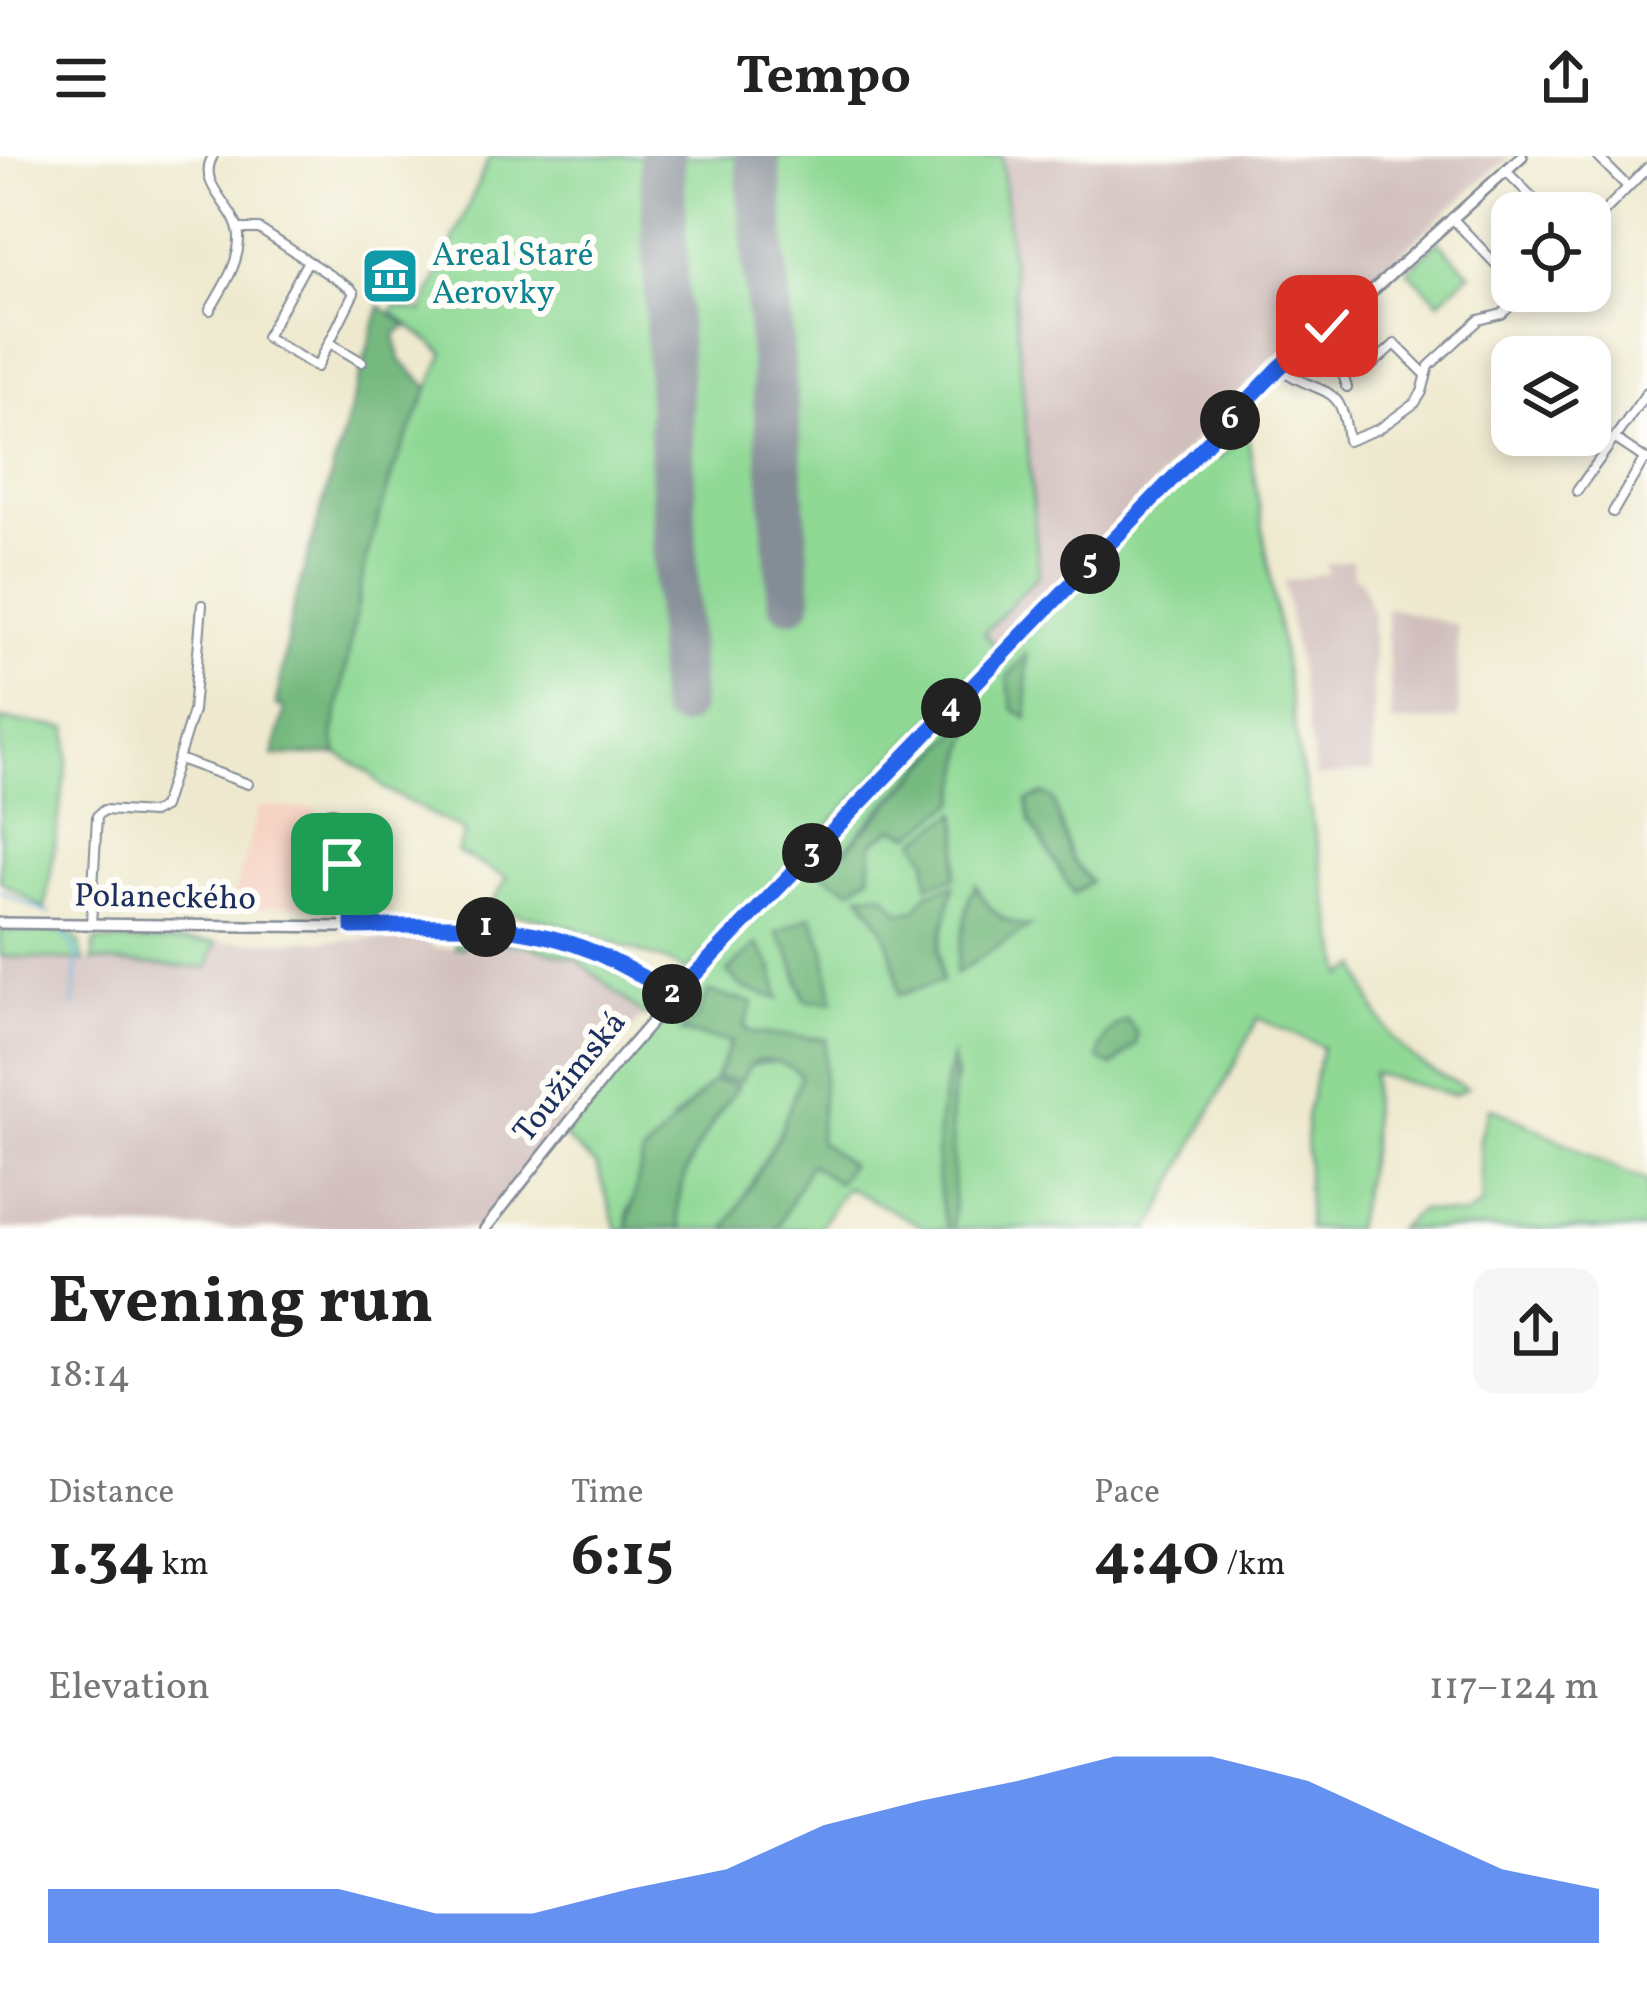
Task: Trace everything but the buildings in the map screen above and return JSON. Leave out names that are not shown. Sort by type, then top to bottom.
[{"type":"street","points":[[210,310],[235,263],[238,229],[233,213],[210,182],[207,165],[213,156]]},
{"type":"street","name":"Toužimská","points":[[485,1229],[675,995],[1279,368],[1522,156]]},
{"type":"street","points":[[1597,156],[1628,187]]},
{"type":"street","points":[[1611,204],[1647,168]]},
{"type":"street","points":[[1505,170],[1527,192]]},
{"type":"street","points":[[1452,218],[1491,258]]},
{"type":"street","points":[[238,229],[259,229],[308,261],[354,293],[317,367],[266,337],[308,261]]},
{"type":"street","points":[[1279,368],[1339,399],[1345,409],[1348,442],[1379,429],[1415,403],[1429,366],[1479,320],[1504,312]]},
{"type":"street","points":[[1327,326],[1347,387]]},
{"type":"street","points":[[1371,366],[1398,341],[1426,374]]},
{"type":"street","points":[[329,343],[362,362]]},
{"type":"street","points":[[1577,491],[1647,392]]},
{"type":"street","points":[[1613,512],[1646,459],[1614,438]]},
{"type":"street","points":[[91,925],[98,816],[104,810],[158,810],[193,711],[202,605]]},
{"type":"street","points":[[179,759],[248,784]]},
{"type":"street","points":[[332,828],[334,850],[353,880],[352,927]]},
{"type":"street","name":"Polaneckého","points":[[0,923],[485,927],[541,934],[610,959],[675,995]]},
{"type":"shaded area","points":[[1002,156],[1509,156],[1387,265],[1291,339],[1283,354],[1239,393],[1230,409],[999,650],[984,634],[1039,574]]},
{"type":"shaded area","points":[[1352,560],[1353,577],[1361,580],[1373,616],[1373,771],[1316,777],[1284,581],[1328,573],[1326,564]]},
{"type":"shaded area","points":[[1386,607],[1457,625],[1459,719],[1392,723]]},
{"type":"shaded area","points":[[259,806],[317,809],[319,903],[230,911]]},
{"type":"shaded area","points":[[429,939],[433,948],[462,948],[467,939],[577,959],[641,1017],[477,1229],[0,1229],[0,957],[208,968],[216,942]]},
{"type":"green space","points":[[490,156],[1002,156],[1039,574],[984,633],[999,650],[686,971],[562,924],[487,911],[507,878],[457,852],[465,832],[385,789],[370,773],[338,754],[333,737],[366,559],[393,470],[444,353],[392,312],[395,306],[422,312]]},
{"type":"green space","points":[[1438,241],[1470,273],[1439,302],[1408,271]]},
{"type":"green space","points":[[380,306],[408,326],[395,334],[400,360],[429,388],[393,471],[366,559],[333,737],[338,754],[273,756],[285,708],[276,705],[293,608]]},
{"type":"green space","points":[[1247,431],[1298,750],[1344,976],[1359,966],[1376,1010],[1396,1042],[1425,1066],[1467,1088],[1453,1095],[1372,1073],[1371,1146],[1355,1229],[1308,1229],[1306,1117],[1322,1047],[1258,1018],[1151,1229],[953,1229],[951,1108],[956,1076],[952,1060],[938,1144],[948,1229],[928,1229],[846,1187],[819,1229],[777,1229],[818,1141],[826,1040],[752,1033],[708,993],[683,1033],[731,1042],[716,1077],[772,1062],[801,1076],[780,1133],[726,1229],[682,1229],[680,1193],[686,1174],[738,1086],[713,1082],[673,1120],[628,1211],[627,1229],[617,1229],[597,1166],[563,1136],[692,983],[1207,446],[1219,458]],"holes":[[[979,710],[966,748],[957,801],[912,835],[894,828],[872,843],[870,875],[823,874]],[[1053,799],[1071,859],[1090,881],[1074,894],[1052,856]],[[977,886],[997,914],[1028,927],[956,973],[969,898]],[[884,894],[900,912],[916,910],[943,920],[942,981],[899,995],[889,942],[861,896]],[[810,917],[805,1001],[790,954],[777,934]],[[1117,1024],[1136,1044],[1113,1066],[1100,1048]]]},
{"type":"green space","points":[[1026,654],[1028,718],[1013,709],[1007,678]]},
{"type":"green space","points":[[981,708],[966,748],[957,801],[912,835],[894,828],[872,843],[870,875],[851,889],[823,874]]},
{"type":"green space","points":[[0,719],[68,728],[68,757],[45,909],[0,881]]},
{"type":"green space","points":[[1044,794],[1053,799],[1071,859],[1090,882],[1074,894],[1030,821],[1027,801]]},
{"type":"green space","points":[[957,812],[960,835],[955,877],[928,885],[927,859],[916,841]]},
{"type":"green space","points":[[954,885],[939,948],[942,981],[899,995],[888,942],[860,894],[884,894],[901,912],[916,910],[927,893]]},
{"type":"green space","points":[[976,885],[997,914],[1011,923],[1030,926],[955,974],[969,898]]},
{"type":"green space","points":[[811,916],[825,950],[833,1002],[806,1001],[790,954],[776,933]]},
{"type":"green space","points":[[0,930],[70,932],[80,943],[84,961],[0,956]]},
{"type":"green space","points":[[459,932],[508,933],[563,945],[648,988],[653,1006],[645,1017],[577,959],[523,945],[467,939],[462,948],[455,948]]},
{"type":"green space","points":[[95,941],[216,942],[208,968],[92,961]]},
{"type":"green space","points":[[757,944],[772,967],[779,999],[743,988],[727,972]]},
{"type":"green space","points":[[709,992],[753,1003],[744,1028],[752,1033],[826,1039],[819,1141],[850,1165],[838,1183],[810,1164],[777,1229],[726,1229],[780,1133],[801,1076],[785,1065],[764,1060],[751,1065],[741,1081],[716,1078],[731,1042],[681,1032],[697,1017]]},
{"type":"green space","points":[[1127,1019],[1137,1034],[1136,1044],[1112,1066],[1099,1059],[1101,1046]]},
{"type":"green space","points":[[952,1058],[954,1214],[953,1229],[948,1229],[938,1187],[937,1143]]},
{"type":"green space","points":[[713,1081],[738,1085],[685,1173],[678,1211],[682,1229],[627,1229],[643,1155]]},
{"type":"green space","points":[[1489,1107],[1647,1181],[1647,1229],[1397,1229],[1420,1210],[1464,1216],[1482,1205],[1480,1139]]},
{"type":"waterway","points":[[0,891],[50,914]]},
{"type":"waterway","points":[[64,933],[78,956],[73,1007]]},
{"type":"waterway","points":[[634,985],[650,997],[651,1005]]},
{"type":"runway","points":[[662,156],[680,704]]},
{"type":"runway","points":[[757,156],[790,599]]},
{"type":"place","name":"Areal Staré Aerovky","points":[[390,276]]},
{"type":"route","points":[[342,864],[353,880],[352,927],[485,927],[541,934],[586,948],[675,995],[1279,368],[1327,326]]}]
